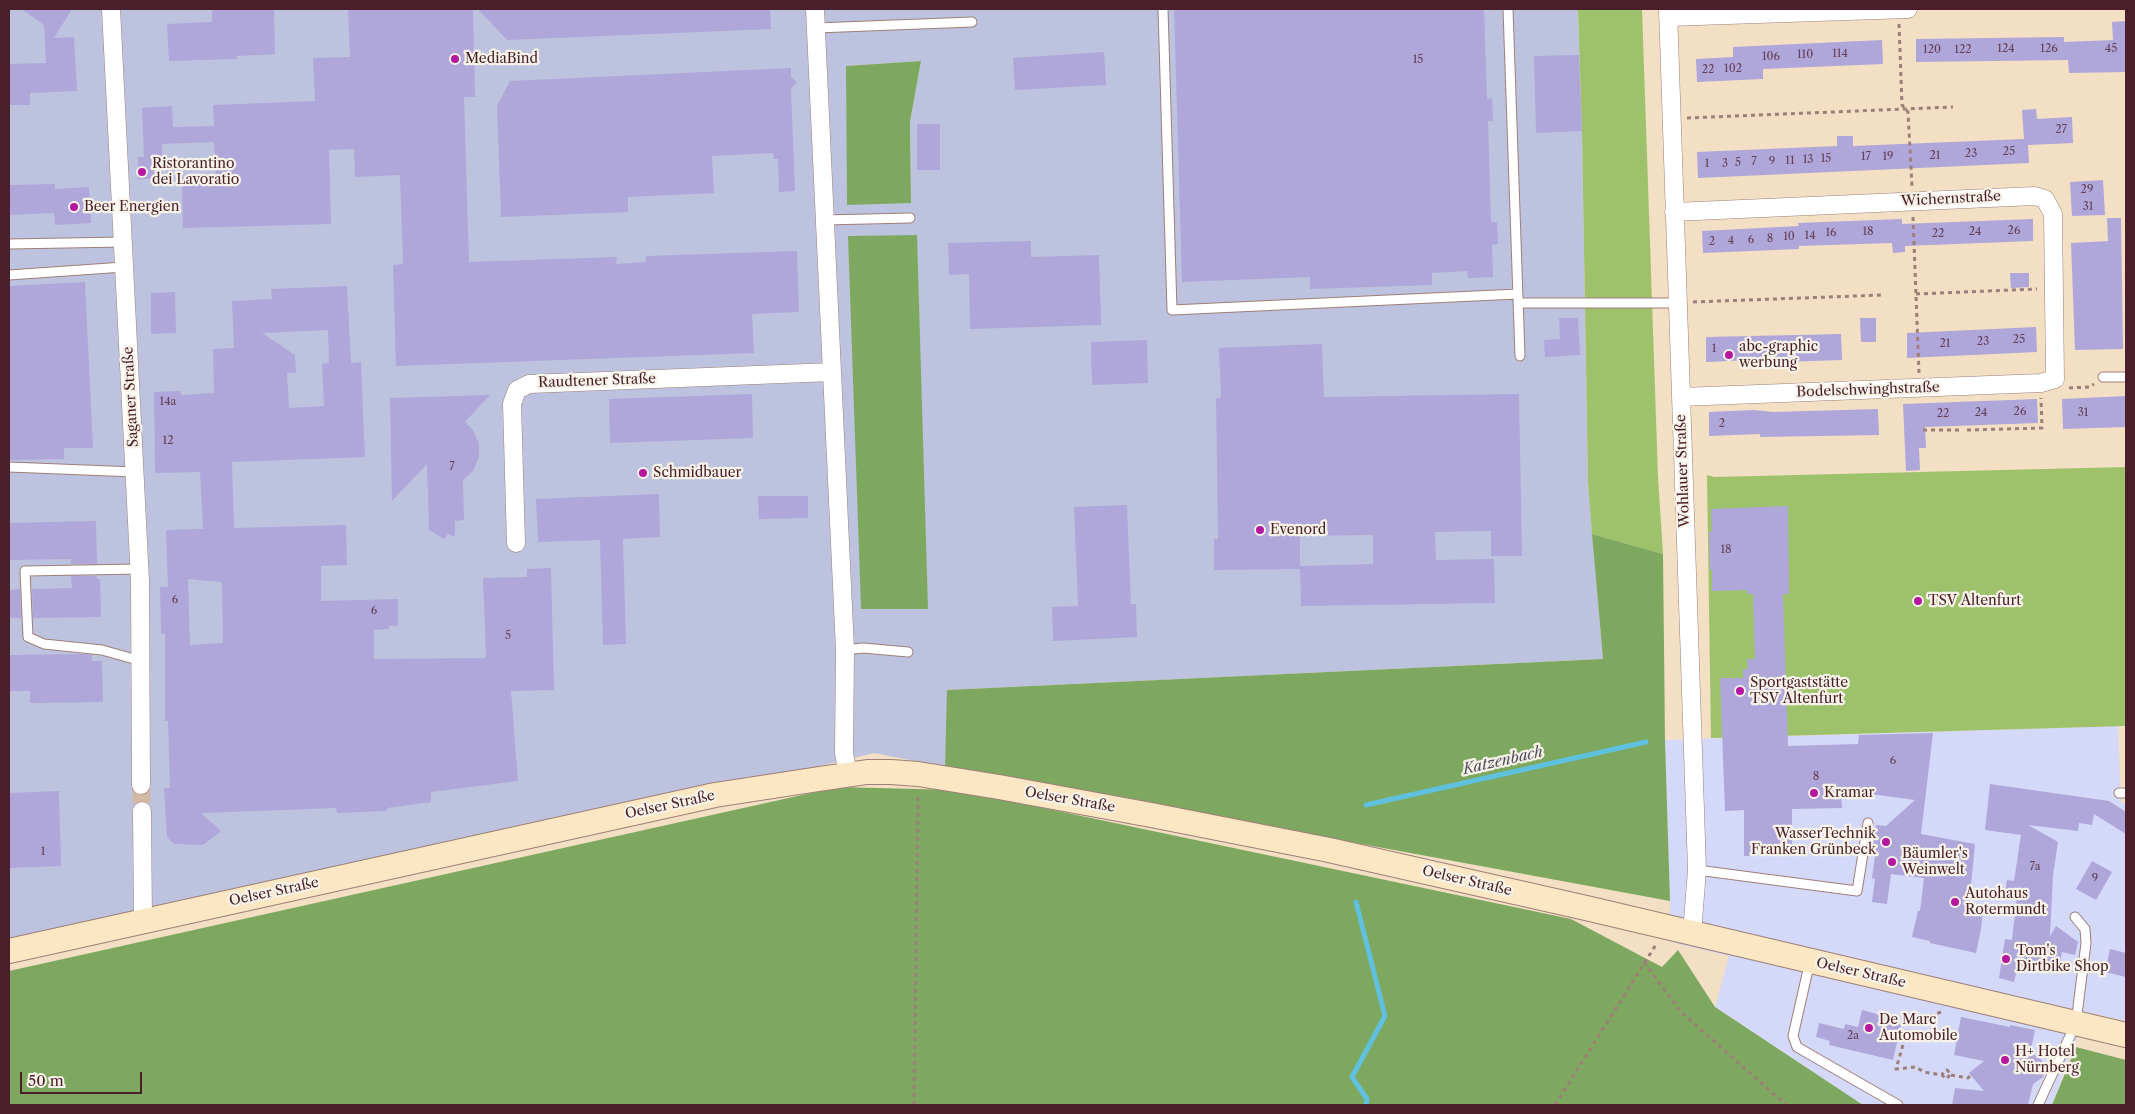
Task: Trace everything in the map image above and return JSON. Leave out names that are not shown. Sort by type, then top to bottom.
[{"type":"main road","name":"Oelser Straße","points":[[9,951],[664,806],[762,787],[848,775],[891,772],[918,774],[1141,813],[1329,850],[2126,1035]]},
{"type":"street","name":"Saganer Straße","points":[[112,9],[140,569],[142,785]]},
{"type":"street","points":[[815,9],[845,650],[844,753],[848,775]]},
{"type":"street","points":[[1668,13],[1908,9]]},
{"type":"street","name":"Wohlauer Straße","points":[[1668,13],[1697,870],[1692,933]]},
{"type":"street","name":"Wichernstraße","points":[[1674,212],[2035,196],[2045,199],[2053,214],[2056,289],[2048,381]]},
{"type":"street","name":"Raudtener Straße","points":[[516,543],[512,404],[517,390],[529,384],[832,372]]},
{"type":"street","name":"Bodelschwinghstraße","points":[[1680,398],[2048,381]]},
{"type":"street","points":[[142,811],[143,921]]},
{"type":"lane","points":[[1163,9],[1172,310],[1519,299],[1677,303]]},
{"type":"lane","points":[[1508,9],[1520,356]]},
{"type":"lane","points":[[816,28],[972,22]]},
{"type":"lane","points":[[824,220],[910,218]]},
{"type":"lane","points":[[9,244],[123,242]]},
{"type":"lane","points":[[9,275],[124,266]]},
{"type":"lane","points":[[2103,378],[2126,377]]},
{"type":"lane","points":[[9,467],[135,472]]},
{"type":"lane","points":[[140,569],[26,571],[28,637],[44,644],[102,650],[141,661]]},
{"type":"lane","points":[[845,650],[863,648],[908,652]]},
{"type":"lane","points":[[1697,870],[1857,891],[1868,823]]},
{"type":"lane","points":[[2038,1105],[2076,1023],[2086,943],[2085,929],[2075,917]]},
{"type":"lane","points":[[1810,961],[1793,1036],[1797,1047],[1898,1105]]},
{"type":"path","points":[[1899,9],[1902,105],[1908,112],[1913,201],[1920,388]]},
{"type":"path","points":[[1672,119],[1953,107]]},
{"type":"path","points":[[1916,294],[2056,289]]},
{"type":"path","points":[[1677,303],[1883,295]]},
{"type":"path","points":[[1967,430],[2042,428],[2048,381],[2069,388],[2090,387],[2103,378]]},
{"type":"path","points":[[1923,430],[1959,430]]},
{"type":"path","points":[[914,1105],[918,774]]},
{"type":"path","points":[[1555,1105],[1644,962],[1668,928]]},
{"type":"path","points":[[1644,962],[1681,1012],[1786,1105]]},
{"type":"path","points":[[1909,1024],[1896,1070],[1916,1067],[1924,1072],[1942,1075],[1946,1079],[1951,1075]]},
{"type":"path","points":[[1942,1075],[1947,1070],[1951,1075],[1968,1078],[1971,1075]]},
{"type":"shaded area","points":[[9,9],[1578,9],[1588,483],[1603,659],[948,690],[945,767],[874,753],[9,960]],"holes":[[[921,61],[910,122],[911,202],[847,66]]]},
{"type":"shaded area","points":[[2118,726],[2121,802],[2126,805],[2126,1021],[2087,1012],[2052,1105],[1863,1105],[1715,1007],[1729,956],[1671,942],[1665,740]]},
{"type":"green space","points":[[1578,9],[1642,9],[1658,477],[1663,554],[1592,534],[1588,483]]},
{"type":"green space","points":[[921,61],[910,122],[911,203],[847,205],[846,66]]},
{"type":"green space","points":[[917,235],[928,609],[861,609],[848,236]]},
{"type":"green space","name":"TSV Altenfurt","points":[[2126,467],[2126,726],[1711,738],[1707,475],[1714,477]]},
{"type":"green space","points":[[1592,534],[1663,554],[1665,740],[1670,901],[945,767],[947,690],[1603,659]]},
{"type":"green space","points":[[838,787],[958,790],[1571,919],[1662,967],[1678,950],[1715,1007],[1863,1105],[9,1105],[9,971]]},
{"type":"green space","points":[[2076,1047],[2126,1060],[2126,1105],[2052,1105]]},
{"type":"building","points":[[21,9],[72,9],[54,38],[74,37],[77,91],[30,93],[30,105],[9,105],[10,64],[46,63],[44,25]]},
{"type":"building","points":[[212,9],[274,9],[275,54],[237,56],[237,59],[169,61],[167,24],[212,22]]},
{"type":"building","points":[[348,9],[473,9],[475,97],[464,97],[469,262],[617,257],[616,264],[646,262],[646,256],[797,251],[799,312],[752,314],[754,353],[396,366],[393,265],[403,264],[400,175],[355,177],[354,149],[329,150],[331,224],[183,228],[182,178],[216,177],[214,142],[162,144],[162,179],[138,179],[138,157],[144,157],[142,108],[172,106],[173,127],[214,126],[213,105],[315,101],[313,58],[350,57]]},
{"type":"building","points":[[478,9],[770,9],[771,29],[507,40]]},
{"type":"building","points":[[1174,9],[1484,9],[1487,99],[1492,98],[1493,121],[1488,121],[1491,222],[1497,222],[1498,244],[1492,245],[1493,277],[1468,278],[1467,271],[1432,273],[1432,285],[1310,289],[1310,277],[1182,282]]},
{"type":"building","points":[[2126,21],[2126,72],[2069,73],[2068,60],[1916,62],[1916,39],[2064,37],[2064,42],[2113,40],[2112,22]]},
{"type":"building","points":[[1882,40],[1883,64],[1763,69],[1763,79],[1697,82],[1696,59],[1733,57],[1733,47]]},
{"type":"building","points":[[1104,52],[1106,85],[1015,90],[1013,58]]},
{"type":"building","points":[[1579,55],[1582,131],[1536,133],[1534,56]]},
{"type":"building","points":[[791,68],[791,77],[797,82],[791,88],[795,191],[779,192],[778,159],[774,159],[773,153],[712,156],[714,193],[628,197],[628,212],[501,217],[497,106],[510,81]]},
{"type":"building","points":[[2036,109],[2037,119],[2072,117],[2073,143],[2028,145],[2029,163],[1698,178],[1697,152],[1837,146],[1837,136],[1853,136],[1853,146],[2024,139],[2022,110]]},
{"type":"building","points":[[917,124],[940,124],[940,170],[917,170]]},
{"type":"building","points":[[2103,180],[2105,215],[2072,216],[2070,182]]},
{"type":"building","points":[[55,184],[55,189],[89,187],[91,223],[55,225],[54,213],[9,215],[9,185]]},
{"type":"building","points":[[2107,218],[2121,218],[2123,349],[2075,350],[2071,243],[2108,241]]},
{"type":"building","points":[[1902,219],[1902,224],[2033,219],[2033,241],[1905,246],[1905,252],[1893,253],[1892,243],[1799,246],[1799,249],[1703,253],[1702,231],[1799,226],[1798,223]]},
{"type":"building","points":[[1031,241],[1031,257],[1099,255],[1101,325],[970,329],[969,274],[949,275],[948,243]]},
{"type":"building","points":[[2010,273],[2029,273],[2029,287],[2011,288]]},
{"type":"building","points":[[85,282],[93,448],[64,448],[64,459],[9,460],[9,286]]},
{"type":"building","points":[[347,286],[351,363],[361,362],[365,457],[232,462],[234,528],[346,525],[347,565],[321,566],[321,601],[398,599],[398,626],[374,630],[374,659],[486,658],[483,578],[527,577],[527,569],[551,568],[554,690],[511,691],[518,781],[431,792],[431,802],[387,808],[387,811],[337,813],[336,808],[201,813],[221,831],[203,845],[174,844],[167,837],[164,788],[170,788],[168,721],[165,721],[165,634],[161,634],[160,587],[168,587],[166,530],[203,529],[200,472],[155,473],[154,392],[181,391],[181,395],[214,393],[213,349],[234,348],[232,301],[272,299],[271,289]],"holes":[[[328,330],[329,363],[322,364],[324,406],[289,408],[287,373],[296,373],[295,355],[262,333]],[[188,579],[222,582],[223,643],[190,645]]]},
{"type":"building","points":[[175,292],[176,333],[151,334],[151,293]]},
{"type":"building","points":[[1559,318],[1578,318],[1580,355],[1545,357],[1544,340],[1560,339]]},
{"type":"building","points":[[1860,318],[1876,318],[1876,342],[1861,342]]},
{"type":"building","points":[[2036,327],[2037,352],[1907,358],[1907,333]]},
{"type":"building","points":[[1841,334],[1842,360],[1752,363],[1752,360],[1706,362],[1706,337]]},
{"type":"building","points":[[1147,340],[1148,383],[1092,385],[1091,342]]},
{"type":"building","points":[[1322,344],[1324,397],[1519,394],[1522,556],[1491,556],[1491,531],[1435,532],[1436,560],[1494,559],[1495,603],[1301,606],[1300,569],[1214,570],[1214,539],[1218,539],[1216,398],[1221,398],[1219,348]],"holes":[[[1373,535],[1373,564],[1300,566],[1300,536]]]},
{"type":"building","points":[[752,394],[753,438],[610,443],[609,399]]},
{"type":"building","points":[[490,395],[465,422],[473,430],[479,444],[479,457],[473,471],[463,480],[464,520],[455,521],[455,537],[448,534],[444,539],[429,530],[427,464],[392,501],[390,398]]},
{"type":"building","points":[[2126,396],[2126,427],[2063,429],[2062,399]]},
{"type":"building","points":[[2037,399],[2038,423],[1925,427],[1926,448],[1919,448],[1920,470],[1906,471],[1903,404]]},
{"type":"building","points":[[1878,409],[1879,435],[1760,437],[1760,434],[1709,436],[1709,412]]},
{"type":"building","points":[[659,494],[660,537],[623,539],[626,644],[603,645],[600,540],[538,542],[536,499]]},
{"type":"building","points":[[758,496],[808,496],[808,518],[759,519]]},
{"type":"building","points":[[1127,505],[1131,604],[1136,604],[1137,637],[1053,641],[1052,607],[1078,606],[1074,507]]},
{"type":"building","points":[[1788,506],[1789,594],[1783,594],[1788,746],[1858,744],[1859,735],[1933,733],[1921,834],[1975,844],[1969,906],[1983,908],[1976,953],[1912,937],[1918,911],[1920,911],[1924,878],[1891,874],[1887,904],[1872,902],[1875,879],[1872,878],[1876,848],[1873,847],[1876,825],[1886,826],[1915,800],[1841,790],[1842,808],[1792,809],[1792,856],[1744,856],[1744,810],[1725,811],[1720,678],[1743,678],[1743,669],[1748,669],[1747,659],[1755,659],[1753,594],[1747,594],[1747,590],[1712,591],[1709,532],[1712,531],[1711,509]]},
{"type":"building","points":[[96,521],[97,564],[71,564],[71,559],[9,560],[9,523]]},
{"type":"building","points":[[71,576],[97,576],[97,579],[100,579],[101,617],[33,618],[32,589],[72,588]]},
{"type":"building","points":[[20,589],[21,618],[9,618],[9,590]]},
{"type":"building","points":[[9,655],[92,655],[92,661],[102,661],[103,702],[30,703],[30,691],[9,691]]},
{"type":"building","points":[[1990,784],[2109,801],[2126,812],[2126,834],[2094,814],[2092,825],[2079,823],[2078,831],[2028,825],[2058,842],[2053,875],[2050,936],[2056,926],[2078,942],[2075,955],[2062,952],[2059,968],[2050,966],[2048,973],[2018,966],[2014,982],[1999,978],[2005,939],[2012,940],[2017,895],[2005,894],[2007,880],[2014,881],[2021,835],[1985,830]]},
{"type":"building","points":[[59,791],[61,866],[9,868],[9,793]]},
{"type":"building","points":[[2092,861],[2112,872],[2096,900],[2076,889]]},
{"type":"building","points":[[2110,949],[2126,953],[2126,977],[2105,972]]},
{"type":"building","points":[[1862,1010],[1880,1015],[1901,1025],[1893,1060],[1829,1045],[1830,1041],[1816,1037],[1819,1023],[1844,1029],[1845,1024],[1858,1027]]},
{"type":"building","name":"H+ Hotel Nürnberg","points":[[1961,1017],[2035,1030],[2030,1054],[2038,1056],[2045,1065],[2043,1077],[2033,1084],[2028,1105],[1952,1105],[1955,1088],[1984,1091],[1969,1073],[1984,1061],[1954,1055]]},
{"type":"waterway","name":"Katzenbach","points":[[1366,805],[1646,742]]},
{"type":"waterway","name":"Katzenbach","points":[[1356,902],[1385,1016],[1352,1077],[1367,1099],[1366,1105]]},
{"type":"tunnel","points":[[141,785],[142,811]]},
{"type":"place","name":"MediaBind","points":[[455,59]]},
{"type":"place","name":"Ristorantino dei Lavoratio","points":[[142,172]]},
{"type":"place","name":"Beer Energien","points":[[74,207]]},
{"type":"place","name":"abc-graphic werbung","points":[[1729,355]]},
{"type":"place","name":"Schmidbauer","points":[[643,473]]},
{"type":"place","name":"Evenord","points":[[1260,530]]},
{"type":"place","name":"TSV Altenfurt","points":[[1918,601]]},
{"type":"place","name":"Sportgaststätte TSV Altenfurt","points":[[1740,691]]},
{"type":"place","name":"Kramar","points":[[1814,793]]},
{"type":"place","name":"WasserTechnik Franken Grünbeck","points":[[1886,842]]},
{"type":"place","name":"Bäumler's Weinwelt","points":[[1892,862]]},
{"type":"place","name":"Autohaus Rotermundt","points":[[1955,902]]},
{"type":"place","name":"Tom's Dirtbike Shop","points":[[2006,959]]},
{"type":"place","name":"De Marc Automobile","points":[[1869,1028]]},
{"type":"place","name":"H+ Hotel Nürnberg","points":[[2005,1060]]}]
